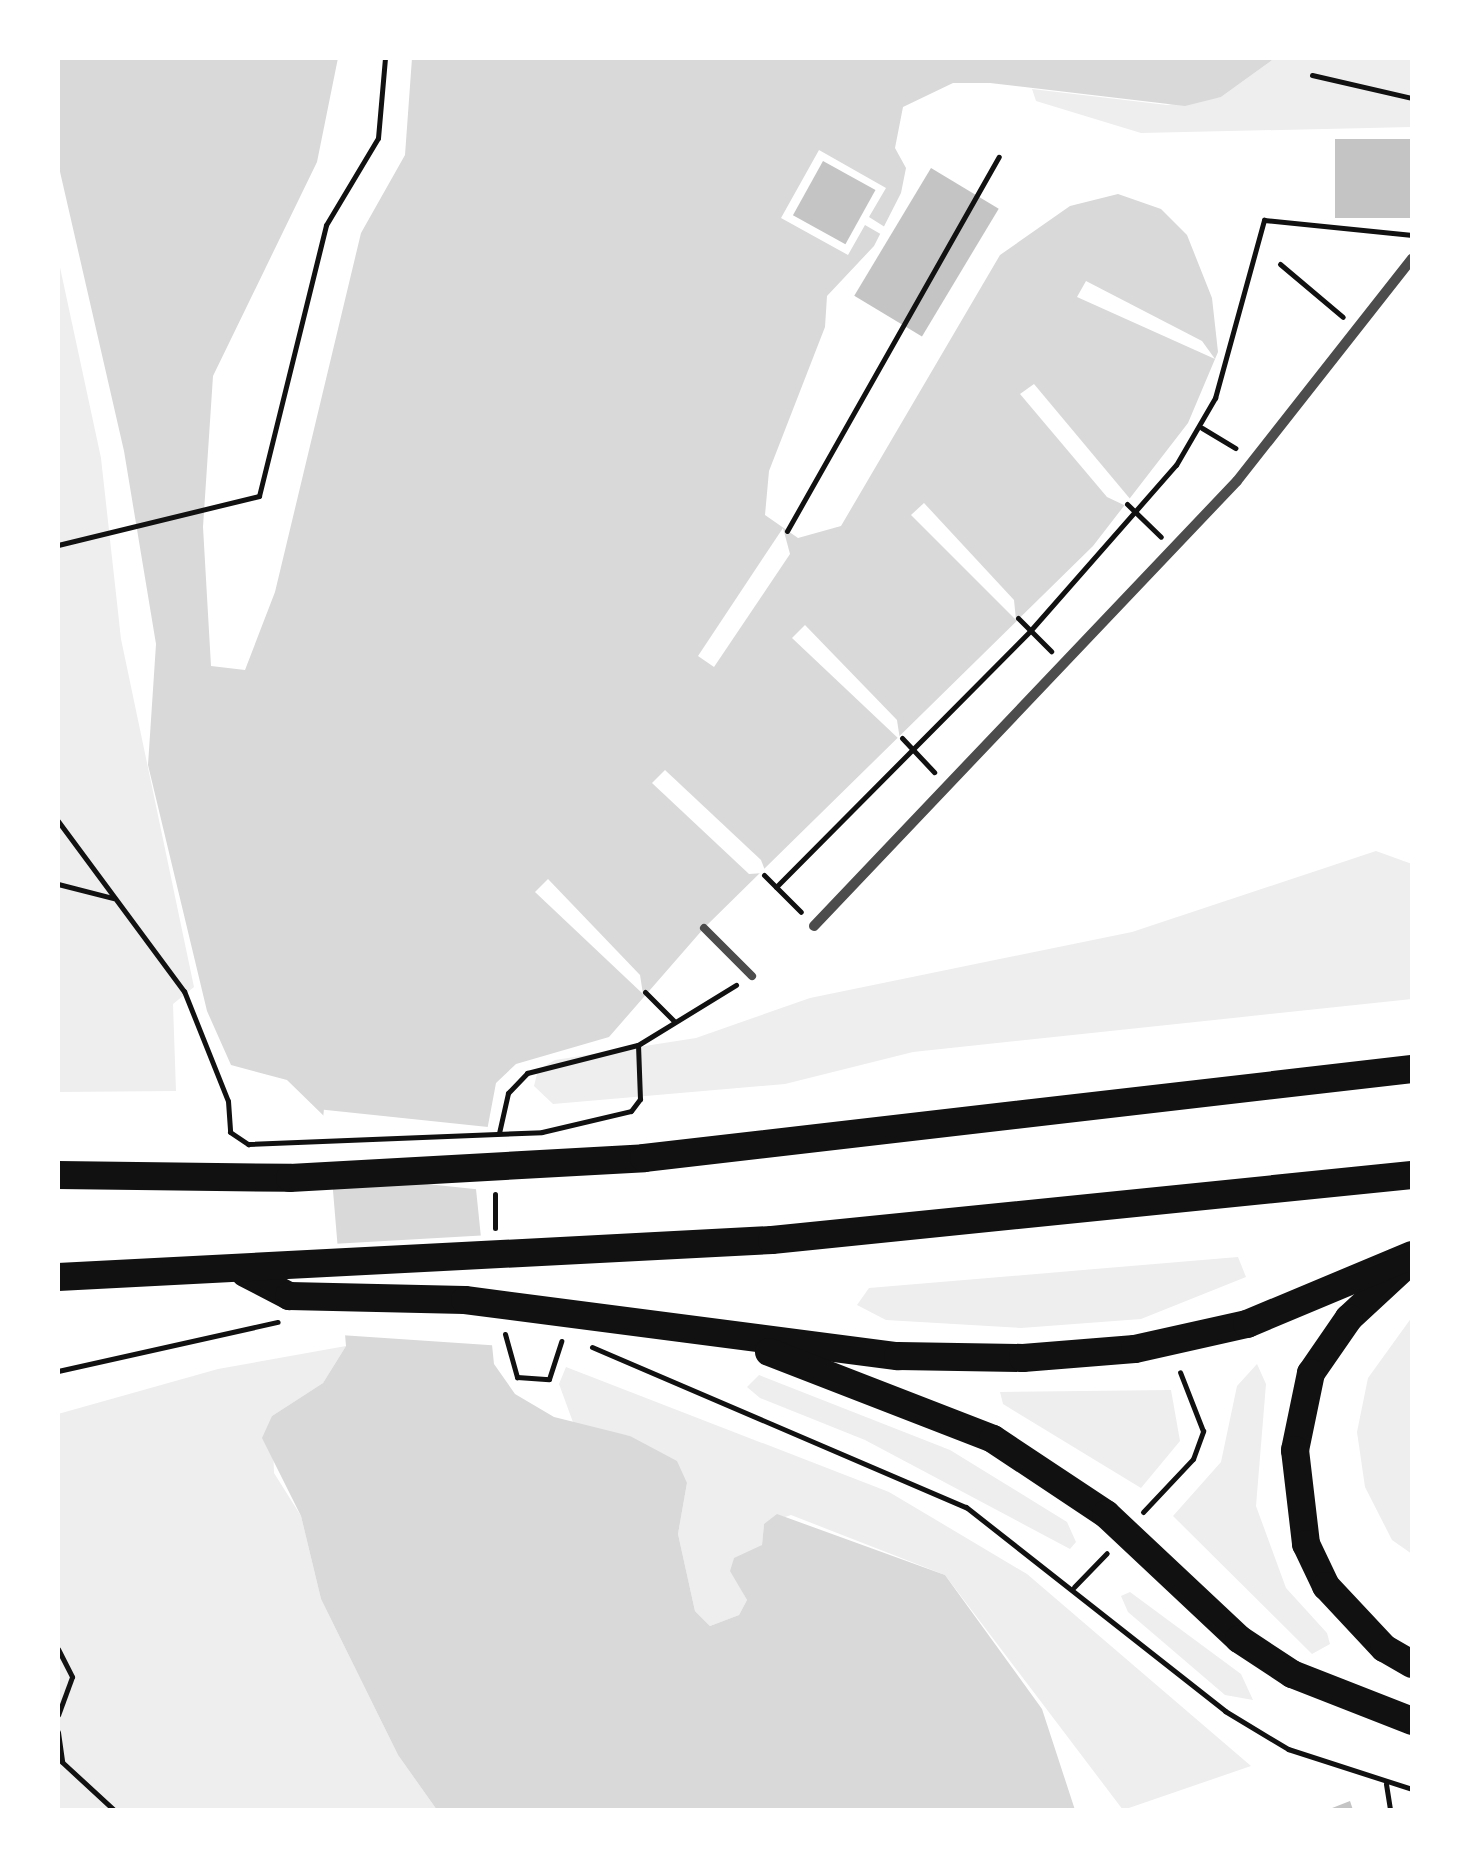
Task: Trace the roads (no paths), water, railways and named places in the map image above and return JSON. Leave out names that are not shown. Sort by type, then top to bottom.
[{"type":"highway","points":[[58,1175],[290,1178],[544,1164],[1412,1069]]},
{"type":"highway","points":[[58,1278],[242,1272],[288,1296],[316,1282],[540,1256],[1053,1218],[1412,1175]]},
{"type":"highway","points":[[316,1282],[898,1356],[1134,1349],[1247,1324],[1412,1257]]},
{"type":"highway","points":[[1412,1257],[1349,1318],[1311,1373],[1295,1450],[1306,1544],[1326,1586],[1384,1648],[1412,1664]]},
{"type":"highway","points":[[726,1336],[993,1439],[1106,1514],[1279,1665],[1412,1721]]},
{"type":"street","points":[[814,926],[1236,482],[1412,259]]},
{"type":"lane","points":[[704,928],[752,976]]}]
